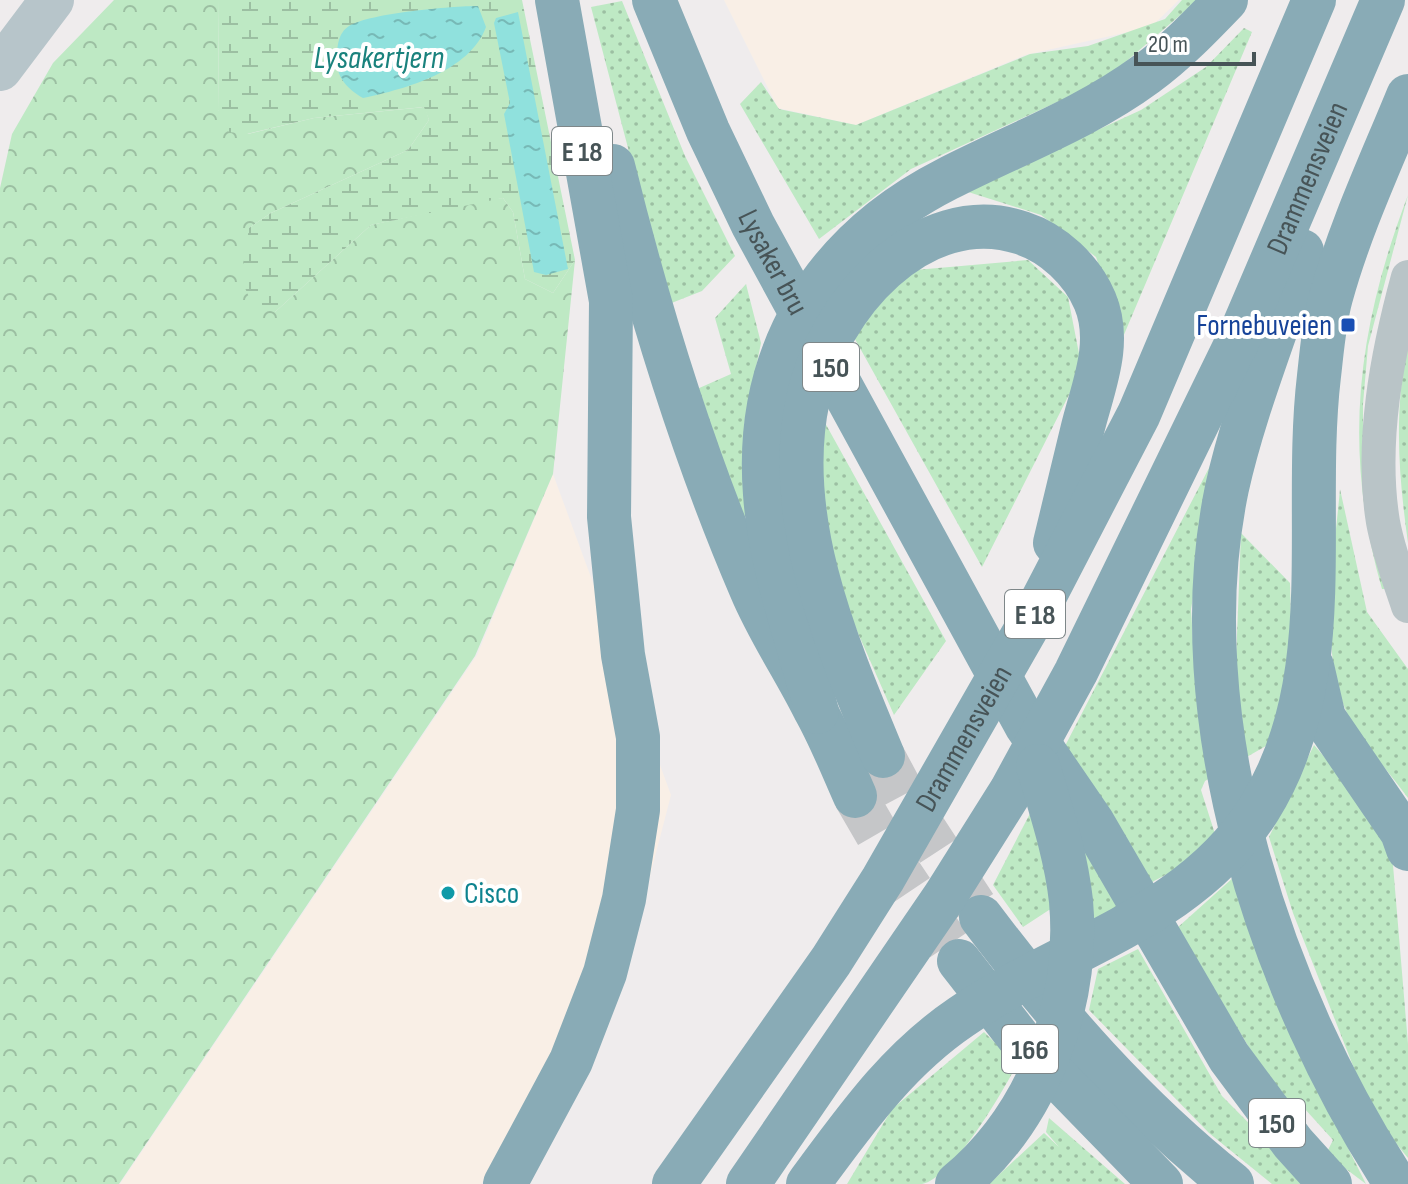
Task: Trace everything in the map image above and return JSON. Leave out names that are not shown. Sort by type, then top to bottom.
[{"type":"highway","name":"E 18","points":[[505,1184],[571,1061],[605,973],[624,899],[636,825],[638,737],[623,655],[609,517],[611,301],[557,0]]},
{"type":"highway","points":[[563,0],[679,402],[752,593],[817,712],[855,796]]},
{"type":"highway","name":"Lysaker bru","points":[[654,0],[702,118],[753,225],[1026,725]]},
{"type":"highway","points":[[817,712],[777,562],[765,497],[763,449],[770,392],[786,342],[818,283],[854,244],[918,197],[945,180],[1085,112],[1146,74],[1226,0]]},
{"type":"highway","name":"Drammensveien","points":[[674,1184],[831,961],[883,879],[1041,603],[1139,414],[1314,0]]},
{"type":"highway","name":"Drammensveien","points":[[748,1184],[945,896],[1011,791],[1076,672],[1238,340],[1383,0]]},
{"type":"highway","name":"E 18","points":[[1366,43],[1227,488],[1216,573],[1213,642],[1233,785],[1278,947],[1333,1078],[1396,1184]]},
{"type":"highway","points":[[808,1184],[893,1073],[961,1016],[1050,965],[1117,934],[1173,899],[1224,856],[1259,809],[1284,762],[1310,660],[1312,435],[1330,298],[1408,96]]},
{"type":"highway","name":"E 18","points":[[883,756],[849,674],[821,584],[803,503],[802,450],[808,399],[821,360],[850,307],[882,270],[920,243],[961,227],[1004,227],[1044,240],[1074,269],[1095,301],[1102,338],[1098,377],[1041,603]]},
{"type":"highway","points":[[1310,660],[1324,718],[1402,832],[1408,849]]},
{"type":"highway","points":[[957,1184],[1011,1127],[1057,1031],[1069,983],[1071,901],[1059,835],[1026,725]]},
{"type":"highway","name":"150","points":[[1026,725],[1093,823],[1229,1057],[1293,1143],[1330,1184]]},
{"type":"highway","points":[[981,917],[1080,1040],[1146,1109],[1232,1184]]},
{"type":"highway","name":"166","points":[[959,961],[1019,1038],[1161,1184]]},
{"type":"main road","points":[[0,69],[52,0]]},
{"type":"street","points":[[1408,277],[1384,394],[1380,468],[1383,522],[1408,606]]},
{"type":"shaded area","points":[[724,0],[1179,0],[1151,27],[1025,55],[856,125],[778,108]]},
{"type":"shaded area","points":[[553,474],[671,795],[619,996],[481,1184],[120,1184],[477,655]]},
{"type":"green space","points":[[114,0],[219,0],[218,110],[248,134],[314,118],[425,107],[429,120],[408,150],[271,213],[249,228],[275,312],[371,225],[486,200],[503,198],[513,212],[525,279],[553,293],[575,260],[553,474],[475,656],[119,1184],[0,1184],[0,188],[12,134],[53,63]]},
{"type":"green space","points":[[219,0],[522,0],[575,260],[553,293],[525,279],[513,212],[503,198],[371,225],[275,312],[253,306],[241,279],[249,228],[271,213],[408,150],[429,120],[424,107],[314,118],[247,134],[229,132],[218,110]]},
{"type":"green space","points":[[1182,0],[1198,0],[1103,81],[911,169],[819,239],[740,104],[761,82],[779,109],[856,125],[1030,54],[1088,46],[1165,19]]},
{"type":"green space","points":[[622,1],[685,156],[735,256],[702,291],[669,304],[591,7]]},
{"type":"green space","points":[[1244,28],[1252,32],[1123,337],[1096,257],[1041,215],[965,191],[1141,110],[1206,67]]},
{"type":"green space","points":[[1408,195],[1368,346],[1363,404],[1363,485],[1385,589],[1382,589],[1362,488],[1359,439],[1361,390],[1367,342],[1377,294]]},
{"type":"green space","points":[[1028,260],[1068,297],[1082,369],[982,567],[851,332],[904,271]]},
{"type":"green space","points":[[746,284],[761,343],[744,426],[747,516],[739,519],[697,389],[731,374],[715,318]]},
{"type":"green space","points":[[1408,341],[1408,543],[1399,418]]},
{"type":"green space","points":[[824,421],[946,641],[894,715],[850,615],[819,506]]},
{"type":"green space","points":[[1210,466],[1215,474],[1191,609],[1196,690],[1235,686],[1241,533],[1290,583],[1292,668],[1278,739],[1205,781],[1201,790],[1215,834],[1188,863],[1154,881],[1100,924],[1049,910],[1023,927],[993,885]]},
{"type":"green space","points":[[1340,489],[1367,612],[1408,669],[1408,798],[1350,719],[1340,694],[1334,666],[1330,606]]},
{"type":"green space","points":[[1314,745],[1371,811],[1393,865],[1408,1044],[1408,1158],[1372,1114],[1293,913],[1269,837]]},
{"type":"green space","points":[[1234,877],[1311,1074],[1366,1184],[1326,1154],[1333,1140],[1304,1108],[1296,1113],[1256,1059],[1177,928]]},
{"type":"green space","points":[[1138,949],[1222,1096],[1309,1184],[1272,1184],[1209,1133],[1089,1010],[1098,969]]},
{"type":"green space","points":[[984,1032],[1017,1064],[976,1133],[948,1167],[922,1184],[847,1184],[892,1109]]},
{"type":"green space","points":[[1049,1118],[1125,1184],[989,1184],[1044,1133],[1059,1147],[1046,1132]]},
{"type":"water","name":"Lysakertjern","points":[[478,6],[486,27],[478,42],[466,55],[435,76],[363,98],[348,87],[341,77],[337,66],[338,45],[342,32],[349,26],[392,14]]},
{"type":"water","points":[[518,12],[568,269],[546,275],[534,272],[504,114],[510,103],[494,23],[496,18]]},
{"type":"tunnel","points":[[883,756],[910,807],[976,908]]},
{"type":"tunnel","points":[[855,796],[898,870],[959,961]]},
{"type":"place","name":"Fornebuveien","points":[[1348,325]]},
{"type":"place","name":"Cisco","points":[[448,893]]}]
